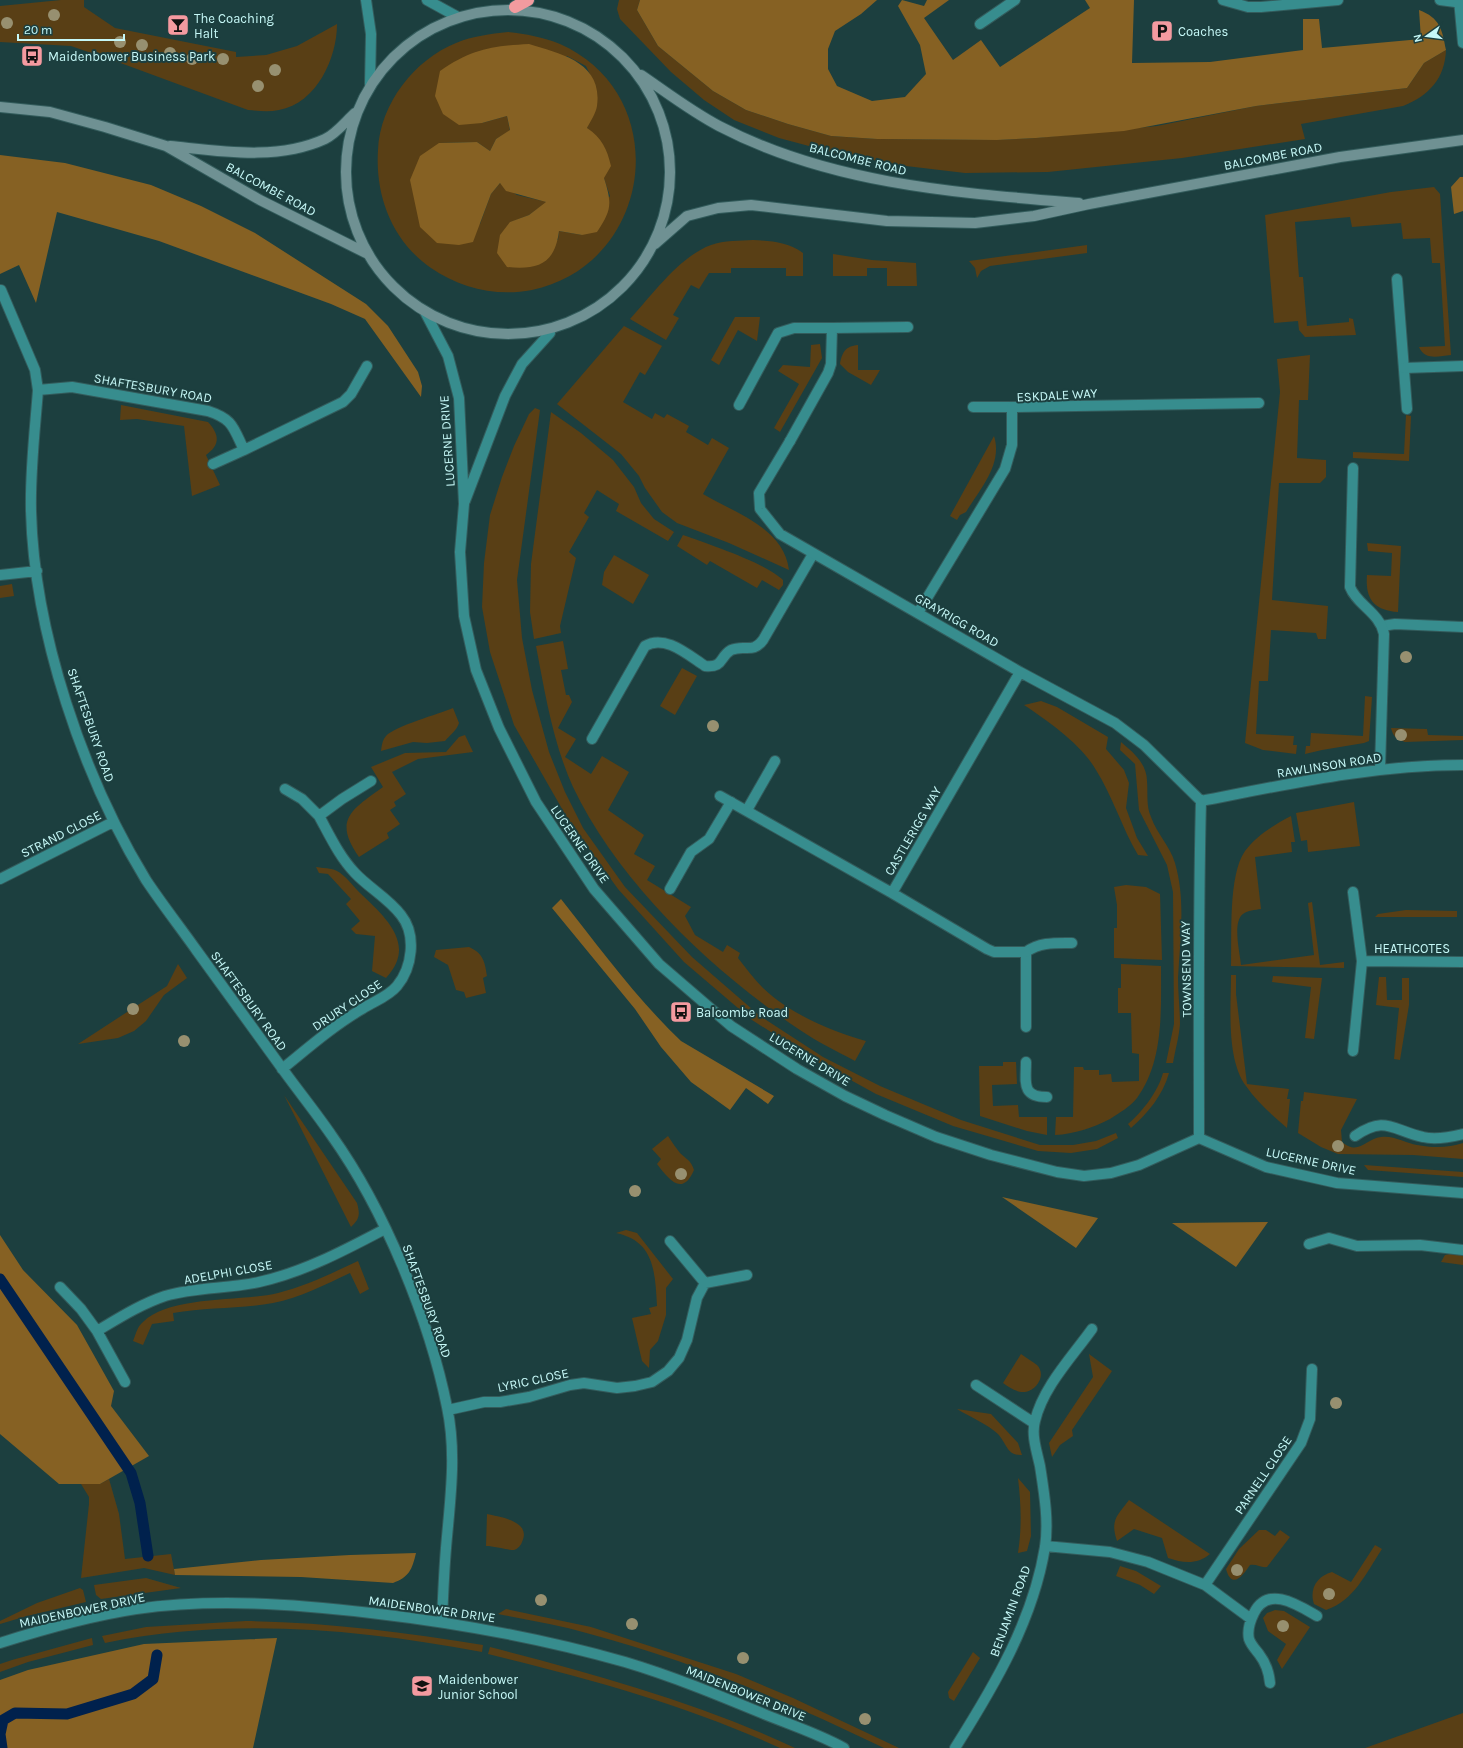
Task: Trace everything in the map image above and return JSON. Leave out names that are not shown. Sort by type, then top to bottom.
[{"type":"highway","points":[[515,7],[528,0]]},
{"type":"main road","points":[[515,7],[573,21],[614,46],[640,75],[662,122],[672,166],[668,207],[654,246],[621,289],[576,320],[550,333],[506,335],[472,330],[425,312],[386,280],[366,253],[347,196],[346,155],[355,113],[370,84],[424,35],[456,16],[492,8],[515,7]]},
{"type":"main road","name":"BALCOMBE ROAD","points":[[640,75],[719,126],[766,146],[817,164],[868,178],[928,189],[1089,204]]},
{"type":"main road","name":"BALCOMBE ROAD","points":[[0,107],[50,112],[106,127],[166,146],[260,200],[366,253]]},
{"type":"main road","name":"BALCOMBE ROAD","points":[[166,146],[247,153],[290,149],[326,139],[355,113]]},
{"type":"main road","name":"BALCOMBE ROAD","points":[[654,246],[687,216],[718,208],[751,205],[887,221],[975,223],[1034,216],[1089,204],[1340,157],[1463,140]]},
{"type":"street","points":[[366,0],[370,34],[370,84]]},
{"type":"street","points":[[427,0],[456,16]]},
{"type":"street","points":[[980,24],[1015,0]]},
{"type":"street","points":[[1223,0],[1248,6],[1261,7],[1338,0]]},
{"type":"street","points":[[1440,0],[1460,2],[1463,43]]},
{"type":"street","points":[[1397,279],[1407,409]]},
{"type":"street","name":"SHAFTESBURY ROAD","points":[[1,290],[35,370],[38,390],[32,469],[31,512],[37,571],[45,618],[57,668],[88,765],[113,822],[148,882],[282,1069],[334,1138],[362,1184],[405,1272],[420,1313],[438,1369],[448,1410],[453,1462],[442,1622]]},
{"type":"street","name":"LUCERNE DRIVE","points":[[425,312],[448,356],[459,398],[464,504],[460,552],[464,616],[476,670],[499,728],[536,802],[594,889],[659,964],[731,1026],[797,1069],[845,1096],[885,1115],[936,1137],[991,1155],[1057,1172],[1084,1176],[1111,1173],[1139,1165],[1199,1138],[1266,1167],[1337,1183],[1463,1193]]},
{"type":"street","points":[[739,405],[778,333],[794,328],[908,327]]},
{"type":"street","name":"GRAYRIGG ROAD","points":[[832,328],[831,364],[828,373],[759,493],[760,510],[780,534],[813,554],[1020,672],[1115,723],[1144,745],[1201,801]]},
{"type":"street","name":"LUCERNE DRIVE","points":[[464,504],[505,396],[522,364],[550,333]]},
{"type":"street","points":[[213,464],[343,402],[351,394],[367,366]]},
{"type":"street","points":[[1404,368],[1463,366]]},
{"type":"street","name":"SHAFTESBURY ROAD","points":[[38,390],[72,387],[208,410],[222,415],[232,423],[244,450]]},
{"type":"street","name":"ESKDALE WAY","points":[[918,613],[1005,469],[1012,445],[1012,407],[1259,403]]},
{"type":"street","points":[[973,408],[1012,407]]},
{"type":"street","points":[[1354,468],[1350,587],[1352,594],[1382,626],[1384,634],[1380,769]]},
{"type":"street","points":[[592,739],[645,646],[656,641],[666,643],[705,666],[711,666],[721,662],[732,650],[754,648],[763,640],[813,554]]},
{"type":"street","points":[[0,575],[37,571]]},
{"type":"street","points":[[1382,626],[1395,624],[1463,627]]},
{"type":"street","name":"CASTLERIGG WAY","points":[[720,796],[892,893],[1020,672]]},
{"type":"street","points":[[747,810],[775,761]]},
{"type":"street","name":"RAWLINSON ROAD","points":[[1201,801],[1380,769],[1428,765],[1463,765]]},
{"type":"street","points":[[319,816],[342,799],[371,781]]},
{"type":"street","name":"DRURY CLOSE","points":[[282,1069],[324,1035],[362,1008],[389,993],[400,982],[410,958],[408,930],[403,917],[391,903],[356,874],[344,860],[319,816],[302,799],[285,789]]},
{"type":"street","name":"TOWNSEND WAY","points":[[1199,1138],[1200,969],[1198,920],[1201,801]]},
{"type":"street","points":[[670,889],[691,852],[708,839],[731,802]]},
{"type":"street","name":"STRAND CLOSE","points":[[0,879],[113,822]]},
{"type":"street","name":"HEATHCOTES","points":[[1352,1051],[1362,961],[1353,892]]},
{"type":"street","points":[[892,893],[987,950],[994,952],[1026,952],[1032,948],[1047,943],[1072,943]]},
{"type":"street","points":[[1026,952],[1026,1027]]},
{"type":"street","name":"HEATHCOTES","points":[[1362,961],[1463,962]]},
{"type":"street","points":[[1026,1062],[1028,1091],[1037,1097],[1047,1097]]},
{"type":"street","points":[[1355,1136],[1366,1128],[1382,1125],[1424,1138],[1452,1137],[1463,1134]]},
{"type":"street","name":"ADELPHI CLOSE","points":[[97,1331],[137,1308],[165,1296],[258,1282],[290,1273],[323,1261],[385,1229]]},
{"type":"street","points":[[1309,1244],[1329,1238],[1357,1246],[1420,1245],[1463,1250]]},
{"type":"street","points":[[670,1241],[705,1283],[748,1275]]},
{"type":"street","name":"LYRIC CLOSE","points":[[448,1410],[484,1402],[500,1402],[584,1383],[617,1388],[652,1382],[668,1371],[679,1358],[687,1340],[697,1298],[705,1283]]},
{"type":"street","points":[[60,1287],[81,1310],[97,1331],[125,1382]]},
{"type":"street","name":"BENJAMIN ROAD","points":[[955,1748],[999,1675],[1018,1635],[1032,1595],[1045,1546],[1044,1495],[1035,1442],[1034,1423],[1042,1402],[1052,1384],[1092,1329]]},
{"type":"street","name":"PARNELL CLOSE","points":[[1205,1585],[1301,1443],[1310,1419],[1312,1369]]},
{"type":"street","points":[[976,1385],[1034,1423]]},
{"type":"street","points":[[1045,1546],[1089,1549],[1127,1556],[1148,1562],[1205,1585],[1251,1619]]},
{"type":"street","points":[[1270,1682],[1269,1672],[1249,1640],[1248,1629],[1257,1606],[1266,1600],[1274,1598],[1284,1599],[1317,1616]]},
{"type":"street","name":"MAIDENBOWER DRIVE","points":[[0,1643],[32,1633],[94,1618],[136,1610],[174,1606],[225,1604],[301,1605],[442,1622],[532,1638],[626,1662],[717,1695],[844,1748]]},
{"type":"shaded area","points":[[61,0],[84,0],[84,7],[115,28],[236,52],[236,57],[266,55],[297,46],[337,24],[336,37],[329,64],[314,89],[304,98],[292,106],[279,110],[248,110],[71,46],[0,42],[0,6]]},
{"type":"shaded area","points":[[619,0],[640,0],[637,10],[658,46],[713,91],[746,110],[831,136],[877,139],[997,140],[1036,138],[1157,126],[1256,106],[1407,88],[1424,63],[1446,50],[1443,69],[1439,77],[1434,85],[1421,97],[1403,106],[1301,124],[1305,139],[1182,158],[1048,172],[965,173],[906,166],[835,153],[779,138],[734,120],[704,100],[671,72],[620,19],[617,9]]},
{"type":"shaded area","points":[[640,0],[877,0],[861,14],[835,31],[828,49],[828,69],[837,86],[872,101],[905,97],[926,74],[920,45],[898,6],[902,0],[924,6],[927,0],[949,0],[924,18],[953,60],[981,40],[1000,67],[1090,8],[1085,0],[1134,0],[1132,63],[1210,62],[1303,50],[1303,19],[1319,19],[1322,48],[1421,39],[1419,10],[1432,17],[1439,25],[1446,50],[1424,63],[1407,88],[1256,106],[1124,131],[997,140],[877,139],[831,136],[788,124],[746,110],[713,91],[658,46],[637,10]]},
{"type":"shaded area","points":[[508,32],[541,38],[560,44],[597,68],[621,100],[634,137],[635,176],[625,214],[604,248],[573,274],[532,290],[519,292],[492,291],[466,286],[442,275],[417,257],[396,231],[389,216],[383,200],[378,167],[380,133],[385,116],[392,100],[413,72],[426,60],[456,43],[475,37]],"holes":[[[567,56],[586,66],[596,87],[587,128],[610,196],[582,235],[559,231],[558,240],[511,222],[529,215],[547,202],[517,195],[500,183],[491,194],[480,224],[439,143],[477,142],[490,151],[496,139],[510,131],[507,116],[482,123]]]},
{"type":"shaded area","points":[[529,44],[566,56],[587,70],[593,79],[597,91],[597,106],[587,128],[597,136],[603,144],[611,166],[604,178],[609,200],[608,212],[597,232],[582,235],[559,231],[554,251],[549,258],[536,266],[518,268],[507,267],[497,253],[500,235],[510,222],[529,215],[546,202],[506,191],[500,183],[491,194],[473,242],[459,245],[437,243],[420,227],[410,180],[420,156],[439,143],[477,142],[490,151],[496,139],[510,130],[507,116],[482,123],[459,125],[443,114],[435,96],[440,71],[472,53],[504,46]]},
{"type":"shaded area","points":[[0,155],[65,163],[151,185],[201,206],[255,233],[366,304],[388,326],[418,372],[422,386],[421,397],[365,319],[331,304],[159,241],[57,212],[36,303],[19,265],[0,274]]},
{"type":"shaded area","points":[[1460,177],[1463,177],[1463,211],[1454,214],[1451,187]]},
{"type":"shaded area","points":[[1434,187],[1440,194],[1451,355],[1437,357],[1429,356],[1419,347],[1445,346],[1440,263],[1432,263],[1430,238],[1403,239],[1401,223],[1352,227],[1350,217],[1295,222],[1299,277],[1303,277],[1307,326],[1349,322],[1349,318],[1353,319],[1356,335],[1305,337],[1299,330],[1298,321],[1274,323],[1265,215],[1391,192]]},
{"type":"shaded area","points":[[753,240],[785,244],[803,253],[803,276],[786,276],[786,268],[731,268],[731,273],[709,273],[699,289],[691,285],[673,315],[679,318],[666,340],[630,319],[667,277],[688,258],[700,250],[721,242]]},
{"type":"shaded area","points":[[1087,245],[1087,253],[990,266],[981,271],[977,278],[975,268],[969,261]]},
{"type":"shaded area","points":[[833,254],[872,260],[916,263],[917,286],[887,286],[887,268],[867,268],[867,276],[833,276]]},
{"type":"shaded area","points":[[735,317],[760,317],[757,341],[738,330],[719,365],[711,360]]},
{"type":"shaded area","points":[[624,326],[662,346],[645,375],[640,372],[623,402],[652,419],[655,413],[664,418],[667,414],[689,426],[686,432],[708,445],[712,438],[729,448],[703,494],[743,515],[768,533],[778,543],[785,555],[789,570],[729,543],[677,523],[662,512],[645,488],[639,476],[621,454],[557,404]]},
{"type":"shaded area","points":[[820,344],[822,358],[780,432],[774,428],[799,384],[778,371],[783,365],[810,367],[811,345]]},
{"type":"shaded area","points":[[858,345],[858,370],[880,370],[871,385],[848,372],[840,364],[845,351],[850,347]]},
{"type":"shaded area","points":[[1310,355],[1308,400],[1299,400],[1297,458],[1326,460],[1326,477],[1320,483],[1279,483],[1272,600],[1328,606],[1326,639],[1318,639],[1316,633],[1271,630],[1268,681],[1259,681],[1256,734],[1294,736],[1293,745],[1297,745],[1296,754],[1263,750],[1245,743],[1280,392],[1277,359]]},
{"type":"shaded area","points":[[121,405],[208,422],[215,431],[217,440],[214,447],[206,455],[220,485],[192,496],[184,426],[137,419],[120,420]]},
{"type":"shaded area","points":[[535,408],[540,410],[517,580],[522,638],[532,690],[549,752],[565,792],[583,828],[625,887],[692,957],[760,1016],[823,1057],[880,1086],[961,1120],[1040,1145],[1073,1145],[1096,1141],[1116,1133],[1118,1138],[1097,1149],[1071,1153],[1038,1151],[953,1126],[876,1094],[818,1062],[752,1020],[684,962],[618,889],[569,821],[514,725],[490,652],[482,607],[484,563],[490,515],[514,446],[529,414]]},
{"type":"shaded area","points":[[551,412],[581,433],[613,460],[634,487],[641,503],[654,519],[674,532],[668,541],[616,511],[619,504],[597,490],[584,513],[589,517],[569,552],[576,558],[560,626],[561,633],[534,639],[530,612],[531,564]]},
{"type":"shaded area","points":[[1406,415],[1411,416],[1409,461],[1353,458],[1353,452],[1404,454]]},
{"type":"shaded area","points":[[994,436],[996,446],[995,456],[989,476],[966,512],[960,515],[957,520],[950,516]]},
{"type":"shaded area","points":[[683,535],[736,554],[764,567],[783,580],[783,585],[779,590],[762,580],[757,588],[710,561],[707,565],[677,546]]},
{"type":"shaded area","points":[[1367,543],[1401,546],[1398,612],[1383,609],[1377,606],[1370,597],[1367,575],[1391,576],[1392,553],[1368,551]]},
{"type":"shaded area","points":[[614,555],[649,575],[633,604],[602,585],[604,572]]},
{"type":"shaded area","points":[[12,584],[14,596],[0,598],[0,586]]},
{"type":"shaded area","points":[[563,641],[568,669],[561,670],[566,695],[569,695],[572,702],[558,728],[576,739],[565,757],[591,774],[602,756],[629,772],[608,810],[644,835],[634,854],[655,866],[647,880],[691,907],[685,916],[695,935],[723,952],[727,945],[740,953],[738,958],[760,985],[786,1006],[798,1014],[825,1027],[866,1041],[855,1061],[807,1034],[767,1007],[734,981],[702,953],[671,922],[615,857],[592,822],[573,787],[560,753],[550,718],[536,646]]},
{"type":"shaded area","points":[[682,668],[697,676],[675,715],[660,706]]},
{"type":"shaded area","points":[[1365,696],[1372,697],[1369,741],[1305,754],[1306,746],[1310,746],[1311,733],[1363,736]]},
{"type":"shaded area","points":[[1041,701],[1057,707],[1108,737],[1106,749],[1124,770],[1129,783],[1126,808],[1137,838],[1148,856],[1138,855],[1102,780],[1090,760],[1073,742],[1024,705]]},
{"type":"shaded area","points":[[453,708],[459,723],[445,741],[427,743],[413,742],[381,751],[382,743],[386,736],[391,732],[407,724]]},
{"type":"shaded area","points":[[1391,728],[1427,729],[1428,735],[1463,736],[1463,740],[1405,742],[1395,737]]},
{"type":"shaded area","points":[[465,735],[473,752],[418,759],[392,772],[406,794],[394,802],[396,806],[390,810],[400,824],[387,833],[389,838],[359,857],[351,844],[347,833],[347,824],[355,809],[383,787],[371,767],[405,753],[446,752],[459,737]]},
{"type":"shaded area","points":[[1121,742],[1134,754],[1145,769],[1149,813],[1173,857],[1178,877],[1181,906],[1181,935],[1178,978],[1180,1024],[1173,1063],[1166,1063],[1174,1024],[1173,892],[1167,865],[1139,810],[1135,764],[1120,750]]},
{"type":"shaded area","points":[[1354,802],[1360,846],[1308,852],[1307,840],[1301,841],[1296,813]]},
{"type":"shaded area","points":[[1291,816],[1295,842],[1291,842],[1292,852],[1255,857],[1261,909],[1247,912],[1240,918],[1237,930],[1241,965],[1314,955],[1308,903],[1312,902],[1320,965],[1344,962],[1344,968],[1231,966],[1233,890],[1240,862],[1245,851],[1260,835]]},
{"type":"shaded area","points":[[316,867],[332,869],[343,875],[378,911],[394,931],[398,942],[399,954],[395,966],[386,978],[372,971],[375,936],[356,934],[351,929],[360,921],[346,904],[351,899],[328,874],[319,873]]},
{"type":"shaded area","points":[[1126,885],[1146,887],[1160,894],[1162,960],[1114,958],[1114,928],[1117,928],[1117,905],[1114,887]]},
{"type":"shaded area","points":[[561,899],[633,990],[664,1025],[681,1041],[774,1096],[768,1104],[746,1088],[730,1110],[691,1082],[661,1047],[635,1009],[552,908]]},
{"type":"shaded area","points":[[1406,910],[1457,911],[1457,917],[1375,917],[1378,914]]},
{"type":"shaded area","points":[[469,947],[474,949],[480,955],[484,962],[487,976],[483,978],[486,993],[466,998],[464,992],[456,990],[448,965],[434,957],[436,950]]},
{"type":"shaded area","points":[[178,964],[187,978],[164,995],[146,1021],[134,1031],[118,1038],[78,1044],[167,986]]},
{"type":"shaded area","points":[[1121,964],[1161,966],[1161,1017],[1159,1035],[1152,1068],[1146,1084],[1131,1104],[1110,1119],[1090,1128],[1055,1135],[1056,1117],[1073,1117],[1074,1067],[1083,1067],[1084,1070],[1099,1070],[1099,1075],[1111,1074],[1112,1082],[1139,1081],[1139,1054],[1132,1053],[1131,1013],[1118,1013],[1118,988],[1121,988]]},
{"type":"shaded area","points":[[1231,975],[1236,975],[1236,994],[1247,1084],[1289,1089],[1287,1099],[1290,1099],[1287,1128],[1270,1113],[1246,1086],[1235,1062],[1232,1047],[1230,1017]]},
{"type":"shaded area","points":[[1273,976],[1322,978],[1314,1039],[1305,1038],[1311,987],[1272,982]]},
{"type":"shaded area","points":[[1379,977],[1386,977],[1387,1000],[1402,1000],[1402,978],[1409,978],[1409,1005],[1400,1060],[1394,1059],[1399,1008],[1376,1005]]},
{"type":"shaded area","points":[[1003,1062],[1016,1062],[1017,1084],[992,1085],[993,1106],[1018,1105],[1019,1117],[1047,1117],[1047,1135],[1027,1131],[980,1116],[979,1066],[1003,1066]]},
{"type":"shaded area","points":[[1163,1073],[1169,1073],[1159,1096],[1149,1110],[1131,1128],[1128,1124],[1139,1114],[1149,1101],[1161,1080]]},
{"type":"shaded area","points":[[1304,1092],[1357,1099],[1341,1130],[1342,1142],[1348,1146],[1362,1146],[1375,1138],[1381,1137],[1395,1138],[1429,1147],[1446,1147],[1463,1143],[1463,1159],[1413,1155],[1338,1154],[1321,1147],[1298,1133],[1301,1101],[1303,1101]]},
{"type":"shaded area","points":[[284,1095],[357,1203],[359,1210],[358,1216],[351,1227]]},
{"type":"shaded area","points":[[668,1136],[680,1153],[690,1162],[693,1167],[694,1170],[685,1183],[675,1183],[657,1164],[661,1159],[652,1149]]},
{"type":"shaded area","points":[[1364,1165],[1463,1172],[1463,1177],[1368,1170]]},
{"type":"shaded area","points":[[1002,1197],[1098,1218],[1076,1248]]},
{"type":"shaded area","points":[[1268,1222],[1236,1267],[1172,1223]]},
{"type":"shaded area","points":[[626,1230],[637,1233],[673,1279],[666,1288],[666,1315],[658,1341],[650,1350],[649,1368],[642,1361],[632,1318],[651,1314],[649,1308],[657,1306],[655,1282],[650,1260],[646,1251],[639,1243],[629,1237],[616,1233]]},
{"type":"shaded area","points":[[0,1235],[23,1270],[77,1325],[114,1391],[111,1406],[149,1456],[100,1484],[59,1484],[0,1434]]},
{"type":"shaded area","points":[[1445,1255],[1463,1255],[1463,1265],[1441,1262]]},
{"type":"shaded area","points":[[358,1261],[369,1289],[360,1294],[350,1273],[313,1290],[283,1301],[261,1305],[173,1313],[174,1321],[152,1324],[143,1345],[133,1341],[138,1328],[143,1322],[155,1313],[170,1307],[188,1303],[263,1296],[278,1293],[329,1275]]},
{"type":"shaded area","points":[[1021,1354],[1037,1365],[1041,1373],[1039,1382],[1036,1386],[1023,1392],[1010,1388],[1003,1383]]},
{"type":"shaded area","points":[[1089,1354],[1112,1371],[1072,1430],[1073,1436],[1060,1445],[1052,1457],[1049,1443],[1093,1377]]},
{"type":"shaded area","points":[[957,1409],[991,1414],[1018,1443],[1022,1455],[1013,1454],[998,1434],[984,1424]]},
{"type":"shaded area","points":[[1018,1478],[1030,1492],[1031,1536],[1027,1551],[1018,1553],[1021,1516]]},
{"type":"shaded area","points":[[109,1479],[119,1514],[125,1559],[171,1554],[175,1575],[144,1568],[81,1578],[89,1497],[81,1484],[100,1484]]},
{"type":"shaded area","points":[[1129,1500],[1210,1554],[1200,1560],[1190,1562],[1168,1558],[1162,1538],[1134,1529],[1117,1541],[1114,1528],[1116,1519]]},
{"type":"shaded area","points":[[487,1514],[513,1521],[523,1529],[524,1535],[522,1543],[518,1548],[514,1550],[486,1546]]},
{"type":"shaded area","points":[[1259,1530],[1266,1530],[1275,1536],[1280,1530],[1290,1537],[1267,1567],[1250,1565],[1245,1573],[1238,1579],[1231,1579],[1226,1569],[1239,1549]]},
{"type":"shaded area","points":[[1375,1545],[1382,1549],[1352,1593],[1336,1606],[1326,1610],[1314,1604],[1313,1593],[1318,1580],[1332,1572],[1351,1582]]},
{"type":"shaded area","points":[[416,1553],[409,1572],[403,1578],[393,1583],[301,1577],[175,1575],[174,1569],[261,1560]]},
{"type":"shaded area","points":[[1120,1566],[1136,1571],[1161,1586],[1154,1594],[1140,1585],[1116,1576]]},
{"type":"shaded area","points":[[146,1578],[181,1588],[101,1599],[96,1595],[94,1585]]},
{"type":"shaded area","points":[[80,1588],[83,1590],[86,1602],[0,1624],[0,1621],[37,1603]]},
{"type":"shaded area","points":[[506,1609],[591,1627],[736,1674],[793,1698],[899,1748],[884,1748],[776,1699],[666,1657],[579,1631],[498,1614]]},
{"type":"shaded area","points":[[1275,1610],[1284,1611],[1310,1627],[1282,1669],[1277,1660],[1286,1644],[1268,1631],[1263,1618],[1267,1613]]},
{"type":"shaded area","points":[[246,1621],[305,1623],[364,1628],[483,1645],[482,1652],[388,1637],[294,1629],[247,1628],[199,1630],[152,1635],[105,1643],[102,1636],[146,1627]]},
{"type":"shaded area","points":[[92,1638],[93,1645],[28,1662],[0,1672],[0,1664]]},
{"type":"shaded area","points":[[277,1638],[253,1748],[0,1748],[0,1680],[28,1670],[144,1644]]},
{"type":"shaded area","points":[[490,1647],[645,1690],[721,1717],[795,1748],[780,1748],[709,1719],[636,1694],[488,1654]]},
{"type":"shaded area","points":[[973,1652],[980,1658],[954,1701],[949,1698],[948,1692]]},
{"type":"shaded area","points":[[1463,1713],[1463,1748],[1365,1748]]},
{"type":"waterway","points":[[0,1279],[131,1473],[140,1503],[148,1556]]},
{"type":"waterway","points":[[2,1748],[0,1734],[3,1720],[15,1713],[67,1714],[133,1694],[153,1679],[157,1655]]},
{"type":"place","name":"The Coaching Halt","points":[[178,25]]},
{"type":"place","name":"Coaches","points":[[1162,31]]},
{"type":"place","name":"Maidenbower Business Park","points":[[32,56]]},
{"type":"place","name":"Balcombe Road","points":[[681,1012]]},
{"type":"place","name":"Maidenbower Junior School","points":[[422,1686]]}]
